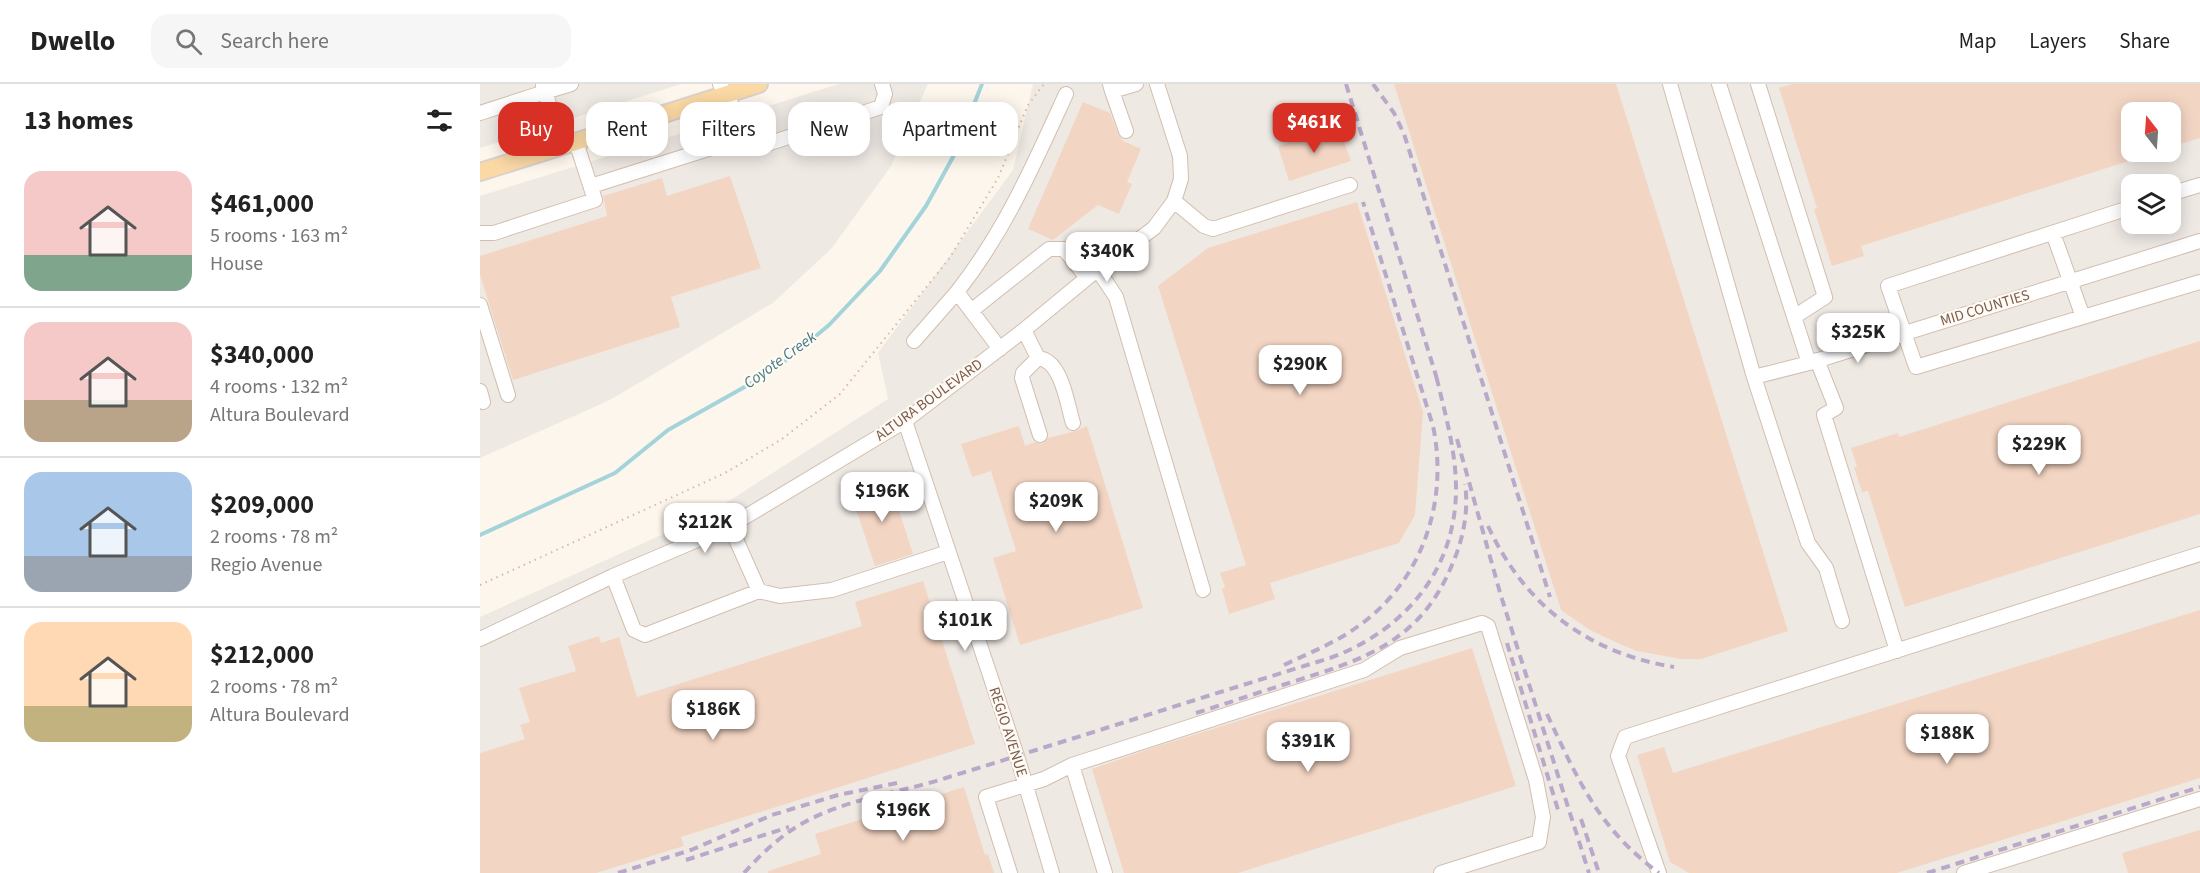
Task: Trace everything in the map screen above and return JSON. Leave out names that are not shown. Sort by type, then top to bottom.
[{"type":"main road","points":[[574,143],[723,89],[759,84]]},
{"type":"main road","points":[[480,172],[531,156]]},
{"type":"street","points":[[480,113],[544,88],[571,84]]},
{"type":"street","points":[[776,141],[880,107],[885,94],[882,84]]},
{"type":"street","points":[[1126,131],[1111,88],[1136,84]]},
{"type":"street","name":"ALTURA BOULEVARD","points":[[480,639],[613,576],[730,526],[904,422],[1154,228],[1174,201],[1181,179],[1180,156],[1157,84]]},
{"type":"street","points":[[1670,84],[1754,377],[1808,543],[1826,568],[1842,621]]},
{"type":"street","points":[[1720,84],[1794,317],[1836,408],[1824,415],[1897,651]]},
{"type":"street","points":[[1758,84],[1825,297],[1794,317]]},
{"type":"street","points":[[544,88],[550,102]]},
{"type":"street","points":[[914,341],[957,292],[1010,214],[1066,94]]},
{"type":"street","points":[[480,233],[494,233],[595,200],[591,186],[574,152]]},
{"type":"street","points":[[591,186],[686,156]]},
{"type":"street","points":[[1174,201],[1204,226],[1212,229],[1350,185]]},
{"type":"street","points":[[2181,191],[2200,185]]},
{"type":"street","points":[[2121,211],[1888,286],[1916,367],[2200,282]]},
{"type":"street","points":[[2053,233],[2082,317]]},
{"type":"street","name":"MID COUNTIES","points":[[1754,377],[1813,362],[2200,241]]},
{"type":"street","points":[[971,311],[1049,249],[1064,249],[1116,297],[1203,590]]},
{"type":"street","points":[[957,292],[1000,348]]},
{"type":"street","points":[[480,305],[508,395]]},
{"type":"street","points":[[1024,330],[1038,358]]},
{"type":"street","points":[[1038,358],[1047,360],[1055,367],[1073,423]]},
{"type":"street","points":[[1038,358],[1023,373],[1022,378],[1040,435]]},
{"type":"street","name":"REGIO AVENUE","points":[[904,422],[1052,873]]},
{"type":"street","points":[[730,526],[759,591]]},
{"type":"street","points":[[613,576],[634,630],[645,635],[759,591],[780,596],[832,590],[948,552]]},
{"type":"street","points":[[1659,873],[1618,756],[1625,738],[2200,554]]},
{"type":"street","points":[[1010,873],[986,797],[1025,785],[1072,765],[1364,670],[1400,648],[1482,623],[1488,626],[1536,780],[1543,817],[1539,842],[1441,873]]},
{"type":"street","points":[[1072,765],[1105,873]]},
{"type":"street","points":[[1964,873],[2200,799]]},
{"type":"path","points":[[480,585],[725,473],[782,440],[840,394],[949,259],[998,178],[1028,105],[1044,84]]},
{"type":"shaded area","points":[[480,84],[681,84],[624,102],[586,102],[586,114],[574,118],[574,102],[498,102],[498,142],[480,148]]},
{"type":"shaded area","points":[[839,84],[928,84],[920,102],[882,102],[882,156],[896,156],[891,166],[832,248],[773,303],[610,400],[480,458],[480,196],[608,156],[668,156],[668,137],[680,134],[680,156],[776,156],[776,104]]},
{"type":"shaded area","points":[[1033,84],[2200,84],[2200,873],[480,873],[480,617],[710,513],[888,399],[878,353],[1013,170]]},
{"type":"building","points":[[1394,84],[1616,84],[1788,631],[1701,659],[1681,659],[1637,651],[1590,630],[1561,610]]},
{"type":"building","points":[[1792,84],[2200,84],[2200,138],[2181,144],[2181,102],[2121,102],[2121,162],[2126,162],[1861,246],[1864,256],[1832,266],[1814,209],[1817,208],[1779,88]]},
{"type":"building","points":[[1083,102],[1110,113],[1123,141],[1141,149],[1127,182],[1132,184],[1119,214],[1098,205],[1053,240],[1028,229]]},
{"type":"building","points":[[1339,127],[1351,161],[1289,181],[1278,146]]},
{"type":"building","points":[[730,176],[761,268],[671,297],[680,327],[513,380],[480,275],[480,256],[607,216],[603,196],[662,178],[667,196]]},
{"type":"building","points":[[1357,202],[1423,412],[1415,515],[1399,543],[1270,583],[1275,599],[1229,614],[1222,589],[1225,587],[1220,573],[1246,565],[1158,286],[1208,248]]},
{"type":"building","points":[[2200,341],[2200,514],[1905,607],[1868,491],[1862,492],[1851,448],[1898,433],[1899,437]]},
{"type":"building","points":[[1019,426],[1025,446],[1035,442],[1042,444],[1048,438],[1087,426],[1143,608],[1020,645],[993,558],[1016,551],[991,471],[972,477],[961,444]]},
{"type":"building","points":[[875,479],[883,491],[891,486],[913,554],[875,566],[851,494]]},
{"type":"building","points":[[923,581],[975,744],[681,837],[684,846],[596,873],[480,873],[480,753],[525,739],[520,725],[530,722],[519,688],[576,671],[568,646],[599,636],[601,643],[619,637],[637,697],[862,626],[855,602]]},
{"type":"building","points":[[2200,610],[2200,778],[1897,873],[1689,873],[1670,862],[1637,755],[1664,747],[1673,773]]},
{"type":"building","points":[[1472,648],[1516,786],[1238,873],[1124,873],[1092,769],[1152,748]]},
{"type":"building","points":[[964,787],[985,855],[988,854],[994,873],[768,873],[768,871],[821,854],[815,834]]},
{"type":"building","points":[[2200,830],[2200,873],[2128,873],[2122,853]]},
{"type":"waterway","name":"Coyote Creek","points":[[480,535],[615,473],[668,430],[757,380],[793,355],[829,325],[880,271],[926,206],[953,157],[982,84]]},
{"type":"railway","points":[[1346,84],[1437,379]]},
{"type":"railway","points":[[1373,84],[1394,113],[1404,134],[1550,597]]},
{"type":"railway","points":[[1284,665],[1340,638],[1380,609],[1399,587],[1414,564],[1433,511],[1437,483],[1437,455],[1433,426],[1363,202]]},
{"type":"railway","points":[[744,873],[786,834],[803,823],[838,808],[931,783],[1330,658],[1381,632],[1421,594],[1436,571],[1447,546],[1454,518],[1456,489],[1454,459],[1435,371]]},
{"type":"railway","points":[[1457,439],[1501,596],[1589,873]]},
{"type":"railway","points":[[1196,713],[1343,665],[1387,644],[1407,630],[1424,613],[1439,591],[1456,555],[1466,515],[1465,484]]},
{"type":"railway","points":[[1488,526],[1503,554],[1521,580],[1540,602],[1563,621],[1587,637],[1614,650],[1674,667]]},
{"type":"railway","points":[[1507,643],[1559,813]]},
{"type":"railway","points":[[1547,714],[1580,781],[1605,820],[1638,856],[1659,873]]},
{"type":"railway","points":[[618,873],[691,850],[772,815],[838,795],[897,783]]},
{"type":"railway","points":[[1927,873],[2200,787]]},
{"type":"railway","points":[[1581,819],[1599,873]]},
{"type":"railway","points":[[686,860],[789,827]]}]
